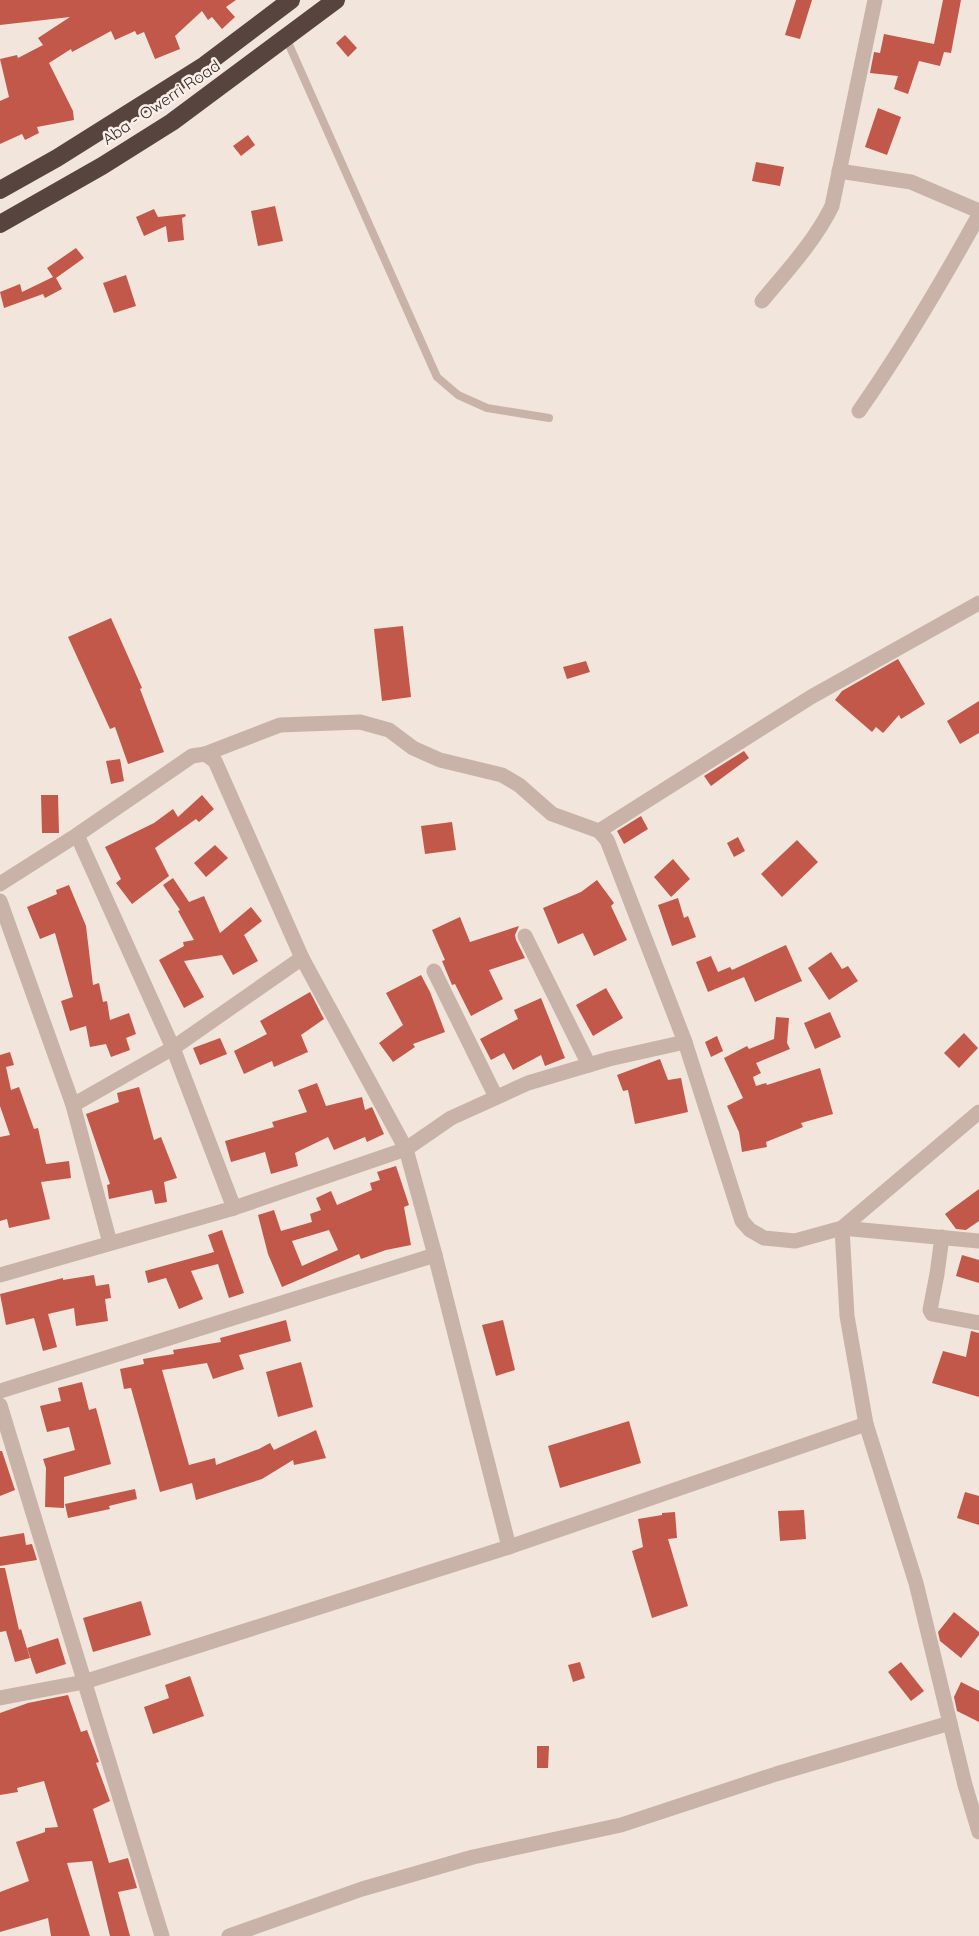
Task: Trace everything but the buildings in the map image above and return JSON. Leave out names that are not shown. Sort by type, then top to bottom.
[{"type":"highway","name":"Aba - Owerri Road","points":[[0,190],[57,158],[205,64],[291,0]]},
{"type":"highway","name":"Aba - Owerri Road","points":[[0,224],[102,166],[172,122],[336,0]]},
{"type":"street","points":[[762,301],[794,262],[824,221],[832,206],[875,0]]},
{"type":"street","points":[[840,171],[911,182],[979,213],[938,289],[859,411]]},
{"type":"street","points":[[600,831],[811,697],[979,603]]},
{"type":"street","points":[[0,884],[77,835],[192,756],[205,754],[280,725],[360,722],[389,730],[413,748],[440,760],[502,775],[519,785],[552,814],[600,831],[607,840],[685,1042],[742,1221],[750,1230],[764,1238],[795,1241],[842,1228],[979,1241]]},
{"type":"street","points":[[205,754],[215,761],[302,958],[406,1149],[509,1547]]},
{"type":"street","points":[[77,835],[173,1048],[234,1208]]},
{"type":"street","points":[[0,901],[73,1105],[110,1244]]},
{"type":"street","points":[[525,936],[589,1065]]},
{"type":"street","points":[[73,1105],[173,1048],[302,958]]},
{"type":"street","points":[[434,971],[496,1096]]},
{"type":"street","points":[[0,1275],[234,1208],[406,1149],[452,1118],[528,1083],[589,1065],[685,1042]]},
{"type":"street","points":[[842,1228],[979,1112]]},
{"type":"street","points":[[842,1228],[847,1316],[866,1424],[916,1583],[979,1832]]},
{"type":"street","points":[[942,1237],[930,1310],[932,1314],[979,1323]]},
{"type":"street","points":[[0,1391],[435,1255]]},
{"type":"street","points":[[0,1405],[162,1936]]},
{"type":"street","points":[[0,1698],[84,1682],[509,1547],[866,1424]]},
{"type":"street","points":[[229,1936],[362,1889],[473,1857],[621,1825],[776,1774],[950,1723]]},
{"type":"lane","points":[[286,38],[437,376],[459,395],[487,408],[549,418]]}]
